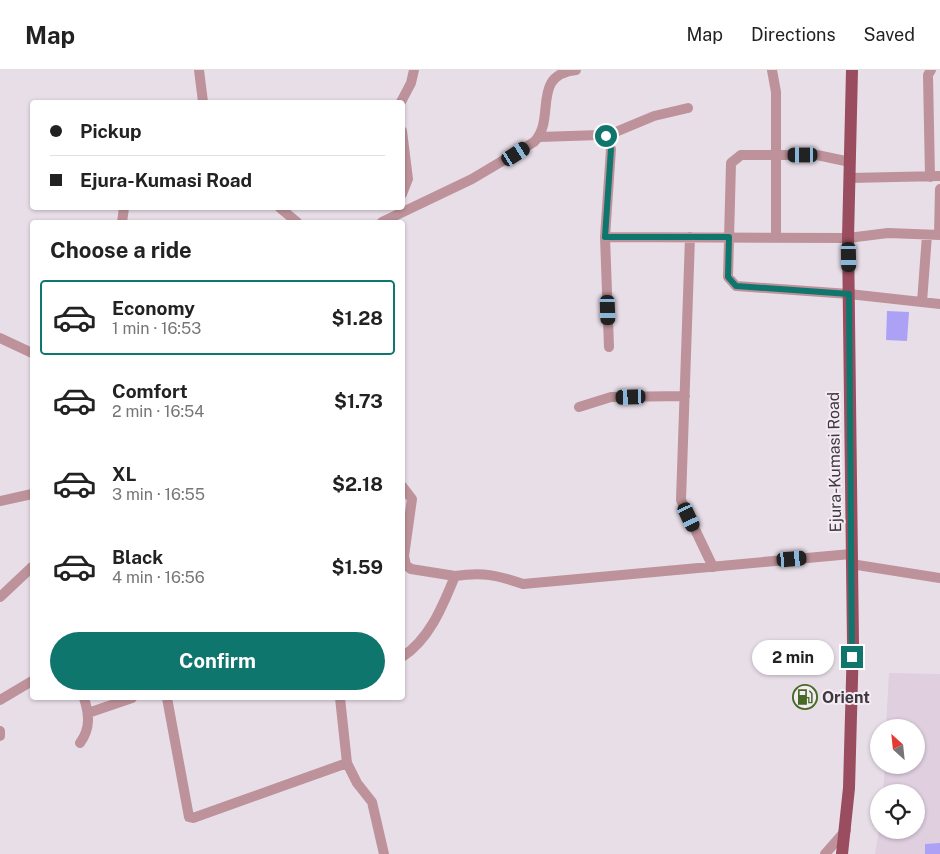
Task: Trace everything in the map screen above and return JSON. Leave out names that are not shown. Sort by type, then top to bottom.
[{"type":"main road","name":"Ejura-Kumasi Road","points":[[842,854],[846,830],[853,643],[848,238],[852,70]]},
{"type":"street","points":[[199,70],[203,100]]},
{"type":"street","points":[[402,100],[411,83],[414,70]]},
{"type":"street","points":[[539,136],[550,84],[559,74],[576,70]]},
{"type":"street","points":[[772,70],[776,92],[776,238]]},
{"type":"street","points":[[850,178],[935,176],[928,75],[930,70]]},
{"type":"street","points":[[387,220],[479,175],[516,154],[539,136],[606,136],[654,116],[688,108]]},
{"type":"street","points":[[606,136],[611,149],[605,237],[609,348]]},
{"type":"street","points":[[405,155],[408,179],[405,186]]},
{"type":"street","points":[[850,162],[817,155],[741,155],[731,163],[728,277],[736,286],[849,294],[940,304]]},
{"type":"street","points":[[605,237],[848,238],[888,233],[939,235],[940,189]]},
{"type":"street","points":[[282,210],[295,220]]},
{"type":"street","points":[[385,220],[392,210]]},
{"type":"street","points":[[922,302],[927,235]]},
{"type":"street","points":[[690,237],[682,500],[713,567]]},
{"type":"street","points":[[0,338],[30,352]]},
{"type":"street","points":[[579,407],[612,397],[685,396]]},
{"type":"street","points":[[405,490],[412,499],[405,549]]},
{"type":"street","points":[[0,502],[30,494]]},
{"type":"street","points":[[405,560],[406,565],[411,569],[455,576],[475,573],[494,574],[523,584],[713,567],[851,559],[940,578]]},
{"type":"street","points":[[0,597],[30,569]]},
{"type":"street","points":[[405,654],[428,632],[444,604],[455,576]]},
{"type":"street","points":[[0,700],[30,682]]},
{"type":"street","points":[[80,742],[88,732],[88,713],[85,700]]},
{"type":"street","points":[[88,713],[126,700]]},
{"type":"street","points":[[168,700],[189,817],[193,818],[347,763]]},
{"type":"street","points":[[340,700],[347,763],[357,782],[372,802],[384,854]]},
{"type":"street","points":[[0,731],[0,736]]},
{"type":"street","points":[[825,854],[846,830]]},
{"type":"shaded area","points":[[889,673],[940,674],[940,854],[875,854],[878,839],[925,839],[925,784],[884,784],[884,774],[925,774],[925,719],[886,719]]},
{"type":"building","points":[[887,311],[909,312],[907,341],[886,340]]},
{"type":"building","points":[[940,843],[940,854],[925,854],[925,844]]},
{"type":"place","name":"Orient","points":[[805,697]]},
{"type":"route","points":[[606,136],[611,149],[605,237],[729,237],[728,277],[736,286],[849,294],[852,657]]}]
